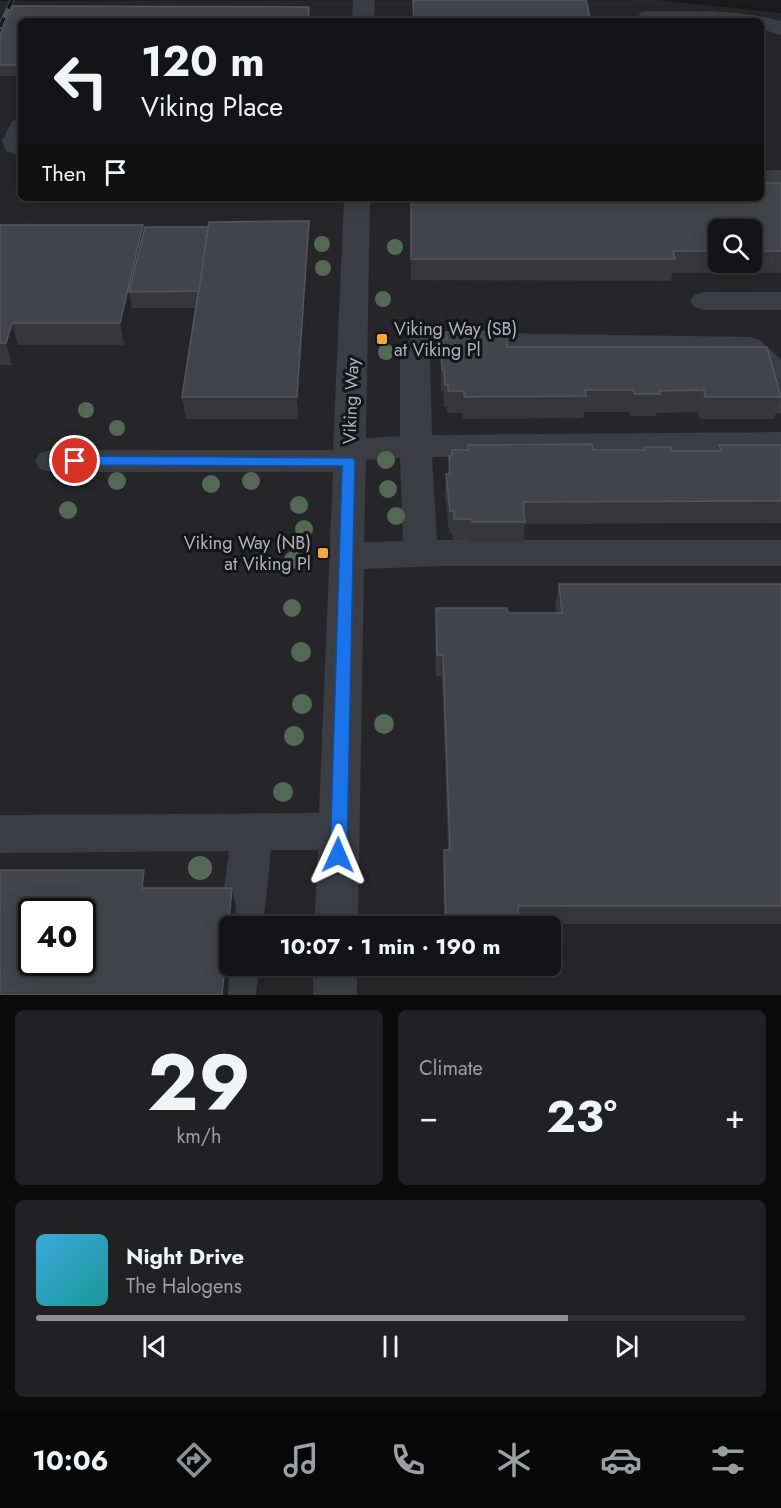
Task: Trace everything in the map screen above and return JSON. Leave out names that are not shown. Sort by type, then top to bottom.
[{"type":"street","points":[[363,18],[364,0]]},
{"type":"street","points":[[649,17],[733,18]]},
{"type":"street","points":[[764,23],[781,27]]},
{"type":"street","points":[[18,134],[15,141],[15,146],[18,148]]},
{"type":"street","points":[[764,178],[781,178]]},
{"type":"street","name":"Viking Way","points":[[336,916],[357,201]]},
{"type":"street","points":[[704,301],[781,301]]},
{"type":"street","points":[[420,553],[415,356],[421,344],[435,341],[750,347],[768,363],[781,405]]},
{"type":"street","points":[[51,461],[349,456],[416,446],[781,443]]},
{"type":"street","points":[[345,556],[420,553],[781,553]]},
{"type":"street","points":[[242,916],[252,831]]},
{"type":"street","points":[[0,834],[339,831]]},
{"type":"street","points":[[234,995],[236,976]]},
{"type":"street","points":[[335,976],[335,995]]},
{"type":"shaded area","points":[[656,0],[781,13],[781,995],[0,995],[0,1]]},
{"type":"building","points":[[413,0],[586,0],[590,18],[414,18]]},
{"type":"building","points":[[13,6],[309,7],[308,18],[18,18],[18,65],[0,65],[0,35]]},
{"type":"building","points":[[764,183],[781,183],[781,251],[762,251],[762,219],[708,219],[708,251],[673,251],[675,259],[411,259],[411,201],[764,201]]},
{"type":"building","points":[[309,221],[297,397],[182,397],[209,222]]},
{"type":"building","points":[[0,225],[143,225],[120,323],[12,323],[6,343],[0,343]]},
{"type":"building","points":[[145,227],[208,227],[199,291],[129,292]]},
{"type":"building","points":[[446,332],[506,332],[507,347],[767,347],[781,397],[705,397],[704,390],[634,394],[633,390],[585,390],[586,396],[464,397],[464,391],[448,391],[448,385],[445,385],[441,354],[444,354],[443,339],[447,339]]},
{"type":"building","points":[[592,444],[593,450],[645,450],[644,447],[671,447],[671,451],[721,451],[719,445],[781,445],[781,501],[523,502],[525,522],[472,522],[472,519],[454,519],[454,511],[450,511],[446,474],[450,474],[449,456],[452,456],[452,450],[469,450],[468,445]]},
{"type":"building","points":[[559,584],[781,584],[781,906],[518,906],[518,916],[446,916],[444,850],[450,850],[443,655],[437,655],[436,608],[507,608],[508,613],[562,613]]},
{"type":"building","points":[[0,870],[144,870],[142,888],[232,888],[229,916],[219,916],[219,976],[224,976],[222,995],[0,995]]},
{"type":"railway","points":[[0,27],[12,0]]},
{"type":"place","name":"Viking Way (SB) at Viking Pl","points":[[382,339]]},
{"type":"place","name":"Viking Way (NB) at Viking Pl","points":[[323,553]]},
{"type":"route","points":[[75,461],[349,461],[338,855]]}]
